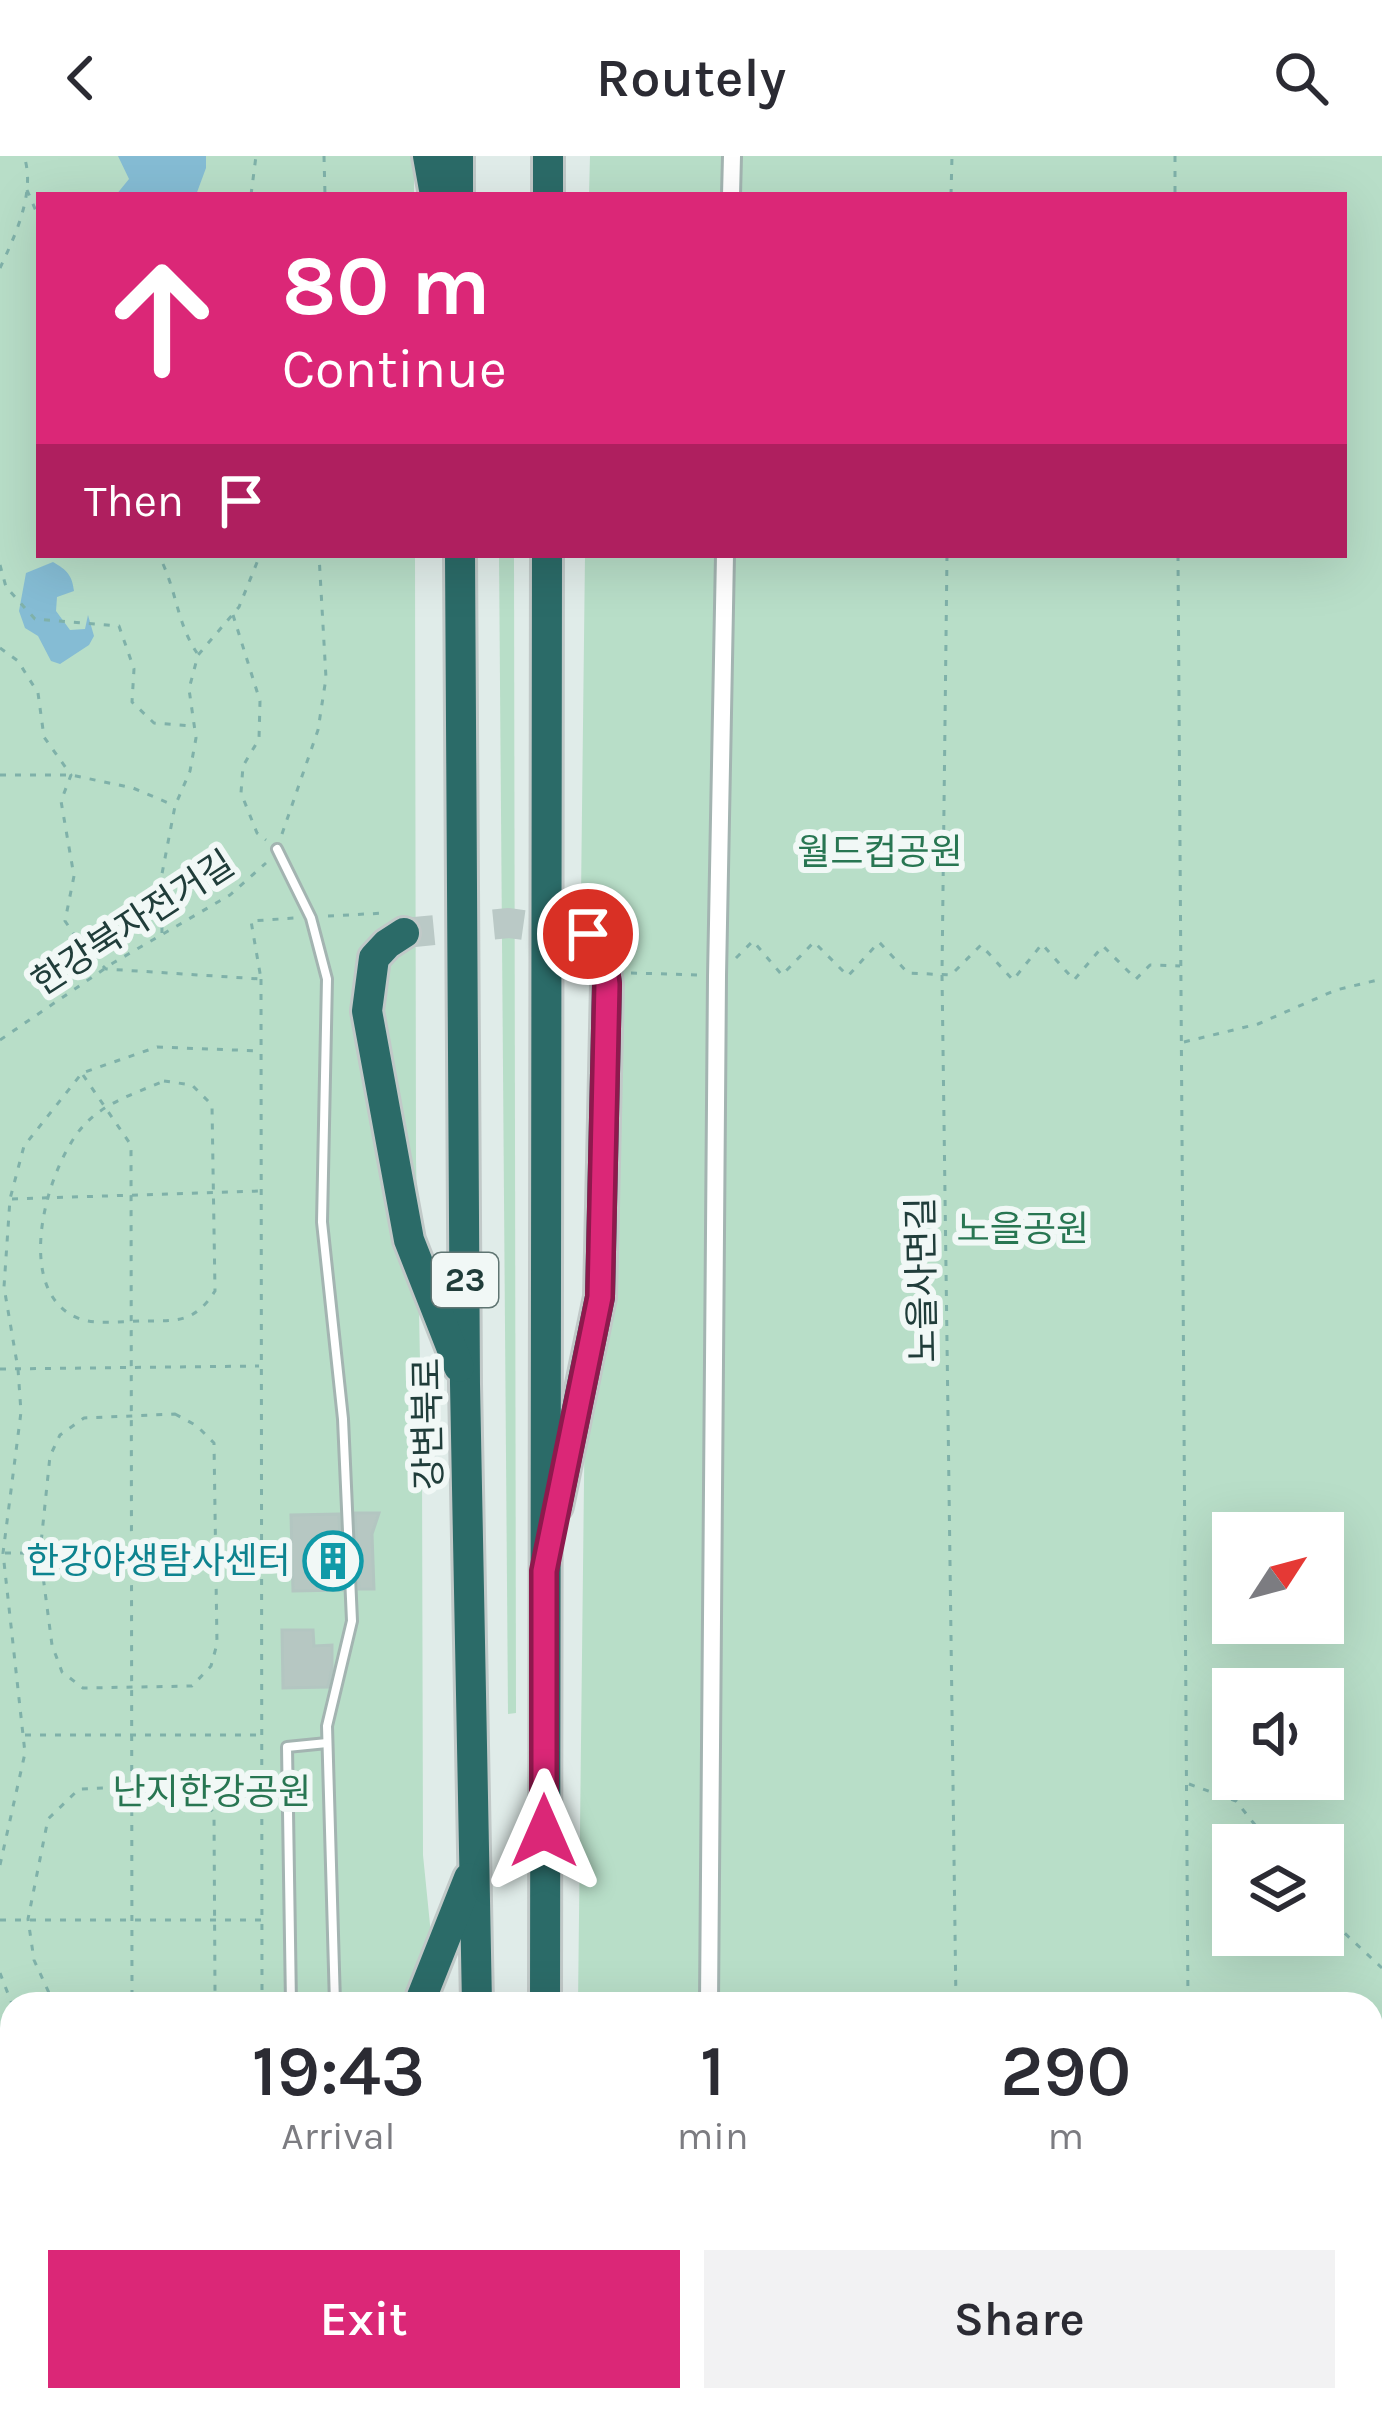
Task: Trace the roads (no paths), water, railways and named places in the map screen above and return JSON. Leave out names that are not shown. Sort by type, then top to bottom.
[{"type":"highway","points":[[428,156],[434,192]]},
{"type":"highway","points":[[458,156],[458,192]]},
{"type":"highway","points":[[548,156],[548,192]]},
{"type":"highway","name":"강변북로","points":[[460,558],[465,1384],[477,1992]]},
{"type":"highway","name":"23","points":[[545,1992],[547,558]]},
{"type":"highway","points":[[397,923],[374,958],[367,1011],[409,1240],[465,1384]]},
{"type":"highway","points":[[544,1571],[600,1297],[607,984],[602,946],[588,934]]},
{"type":"highway","points":[[424,1992],[476,1861]]},
{"type":"street","points":[[731,192],[732,156]]},
{"type":"street","points":[[709,1992],[724,558]]},
{"type":"lane","points":[[277,849],[311,917],[327,979],[322,1222],[343,1419],[352,1621],[327,1726],[335,1992]]},
{"type":"lane","points":[[291,1992],[287,1747],[327,1743]]},
{"type":"water","points":[[118,156],[206,156],[197,192],[118,192],[129,179]]},
{"type":"water","points":[[53,562],[68,574],[74,591],[57,597],[56,611],[70,630],[85,629],[88,615],[94,636],[89,645],[60,664],[51,661],[38,636],[25,628],[19,611],[26,573]]},
{"type":"tunnel","points":[[404,933],[509,923],[588,934]]},
{"type":"place","name":"한강야생탐사센터","points":[[333,1561]]},
{"type":"park label","name":"월드컵공원","points":[[880,852]]},
{"type":"park label","name":"노을공원","points":[[1023,1229]]},
{"type":"park label","name":"난지한강공원","points":[[212,1792]]}]
